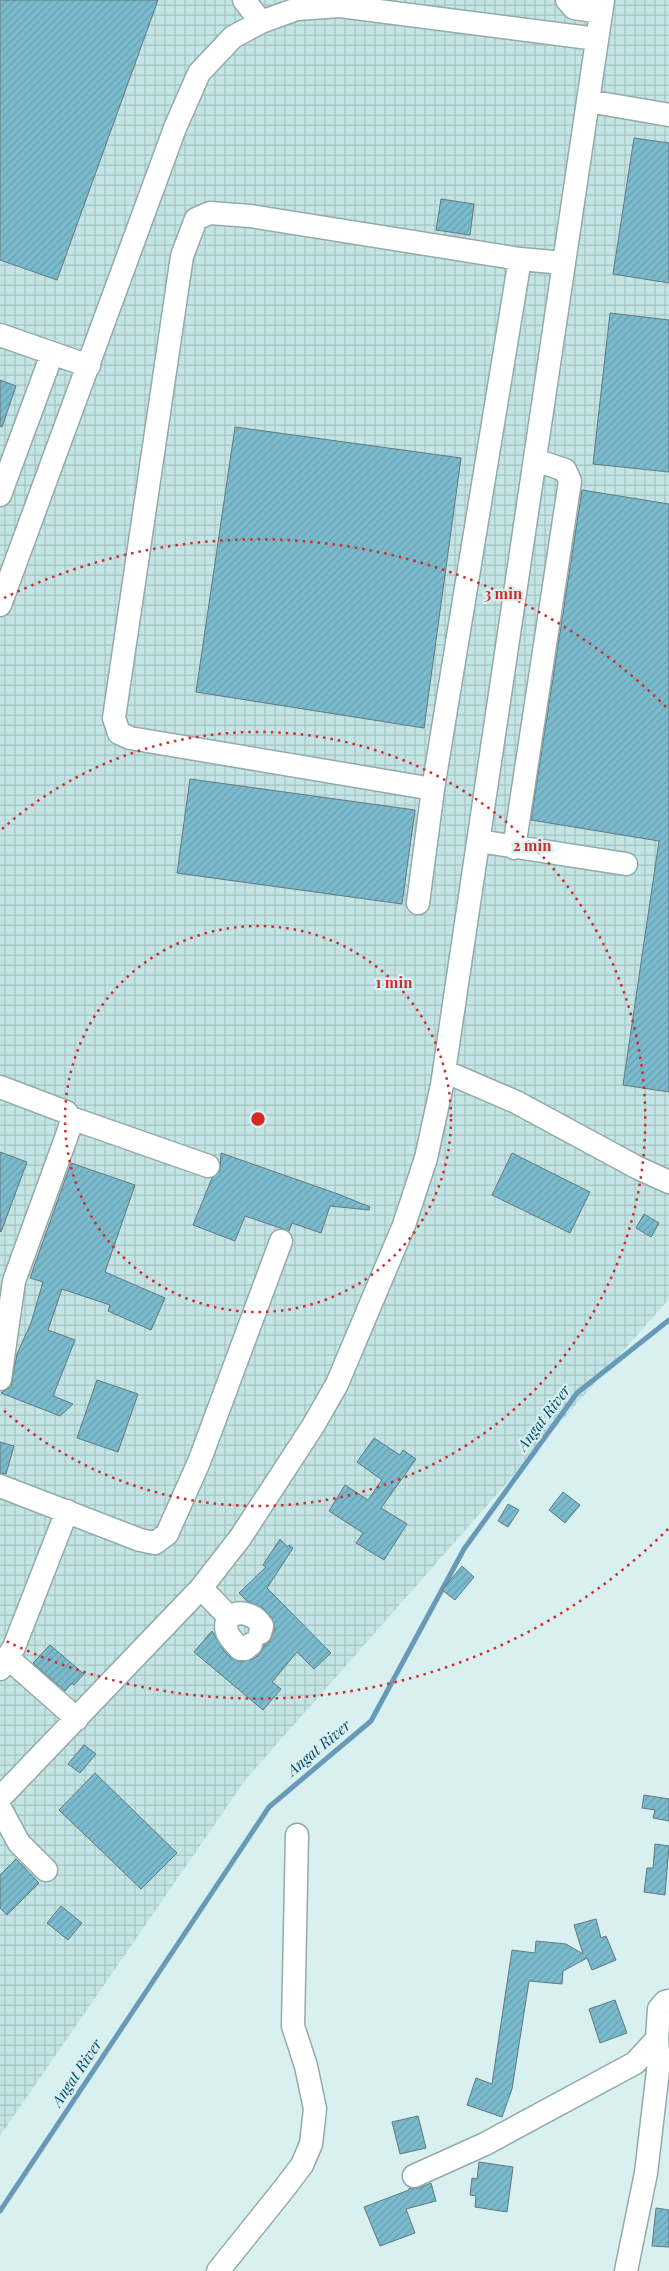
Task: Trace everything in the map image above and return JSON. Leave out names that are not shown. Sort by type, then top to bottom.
[{"type":"street","points":[[244,0],[261,22]]},
{"type":"street","points":[[46,1870],[19,1843],[2,1793],[77,1719],[200,1588],[240,1538],[313,1426],[337,1384],[409,1208],[426,1158],[444,1071],[602,6],[574,8],[567,0]]},
{"type":"street","points":[[0,605],[175,128],[199,73],[232,37],[261,22],[297,9],[340,6],[597,39]]},
{"type":"street","points":[[588,101],[669,115]]},
{"type":"street","points":[[434,789],[130,738],[119,733],[114,718],[182,256],[196,219],[210,213],[250,216],[520,259],[564,262]]},
{"type":"street","points":[[418,903],[434,789],[520,259]]},
{"type":"street","points":[[0,335],[88,366]]},
{"type":"street","points":[[0,495],[52,354]]},
{"type":"street","points":[[514,848],[570,482],[564,470],[535,460]]},
{"type":"street","points":[[479,841],[514,848],[626,864]]},
{"type":"street","points":[[444,1071],[516,1102],[638,1168],[669,1182]]},
{"type":"street","points":[[0,1087],[66,1112],[71,1118],[208,1166]]},
{"type":"street","points":[[0,1379],[14,1280],[70,1127],[71,1118]]},
{"type":"street","points":[[0,1486],[67,1510],[140,1540],[155,1543],[167,1534],[199,1462],[281,1241]]},
{"type":"street","points":[[67,1510],[4,1664],[77,1719]]},
{"type":"street","points":[[200,1588],[229,1617],[238,1613],[252,1616],[262,1626],[255,1639]]},
{"type":"street","points":[[218,2271],[302,2165],[310,2144],[315,2109],[306,2066],[293,2026],[297,1836]]},
{"type":"street","points":[[626,2271],[646,2173],[659,2062],[657,2039],[659,2009],[665,2002],[669,2001]]},
{"type":"street","points":[[414,2176],[485,2144],[635,2063],[657,2039]]},
{"type":"shaded area","points":[[0,0],[669,0],[669,1299],[246,1779],[0,2136]]},
{"type":"building","points":[[0,0],[158,0],[57,280],[0,260]]},
{"type":"building","points":[[634,138],[669,143],[669,283],[613,274]]},
{"type":"building","points":[[441,199],[474,204],[470,235],[436,230]]},
{"type":"building","points":[[610,313],[669,320],[669,472],[593,464]]},
{"type":"building","points":[[0,380],[16,386],[2,427],[0,426]]},
{"type":"building","points":[[235,427],[461,458],[424,728],[196,692]]},
{"type":"building","points":[[582,490],[669,504],[669,1092],[623,1085],[659,841],[531,820]]},
{"type":"building","points":[[190,779],[415,810],[402,904],[177,873]]},
{"type":"building","points":[[0,1152],[27,1162],[1,1232],[0,1231]]},
{"type":"building","points":[[221,1153],[338,1194],[370,1207],[369,1210],[330,1206],[321,1233],[292,1223],[289,1231],[245,1216],[235,1241],[193,1225],[212,1178],[220,1171]]},
{"type":"building","points":[[512,1153],[590,1192],[570,1233],[492,1195]]},
{"type":"building","points":[[71,1163],[135,1185],[105,1272],[165,1298],[151,1330],[108,1311],[110,1305],[62,1289],[48,1330],[75,1340],[53,1396],[73,1404],[60,1416],[1,1393],[11,1387],[17,1354],[31,1323],[43,1282],[30,1278]]},
{"type":"building","points":[[644,1214],[659,1223],[651,1237],[636,1228]]},
{"type":"building","points":[[97,1380],[138,1394],[118,1452],[77,1438]]},
{"type":"building","points":[[374,1438],[400,1455],[403,1450],[416,1459],[381,1508],[407,1524],[384,1560],[356,1543],[363,1533],[329,1511],[345,1485],[368,1500],[382,1480],[357,1462]]},
{"type":"building","points":[[0,1442],[14,1446],[6,1474],[0,1473]]},
{"type":"building","points":[[563,1492],[580,1505],[565,1523],[549,1510]]},
{"type":"building","points":[[508,1504],[519,1510],[508,1527],[498,1521]]},
{"type":"building","points":[[280,1539],[287,1547],[289,1545],[293,1548],[267,1588],[331,1653],[314,1669],[297,1652],[272,1682],[281,1689],[263,1710],[194,1652],[212,1631],[224,1651],[231,1658],[240,1662],[253,1659],[260,1654],[264,1646],[269,1642],[275,1629],[272,1618],[263,1608],[247,1601],[239,1593],[266,1567],[263,1565]]},
{"type":"building","points":[[462,1566],[474,1577],[455,1600],[442,1590]]},
{"type":"building","points":[[50,1645],[84,1674],[74,1685],[72,1683],[65,1691],[33,1663]]},
{"type":"building","points":[[84,1745],[96,1754],[80,1773],[68,1764]]},
{"type":"building","points":[[95,1773],[177,1853],[141,1889],[59,1810]]},
{"type":"building","points":[[644,1795],[669,1799],[669,1821],[653,1818],[655,1810],[642,1808]]},
{"type":"building","points":[[655,1844],[669,1846],[665,1895],[644,1892],[647,1868],[653,1868]]},
{"type":"building","points":[[16,1859],[39,1883],[7,1915],[0,1908],[0,1875]]},
{"type":"building","points":[[61,1906],[82,1923],[68,1940],[47,1923]]},
{"type":"building","points":[[596,1919],[601,1938],[606,1936],[616,1960],[592,1970],[587,1958],[563,1971],[562,1984],[529,1981],[512,2089],[502,2117],[467,2105],[476,2078],[492,2084],[512,1950],[535,1953],[536,1941],[566,1944],[583,1954],[574,1925]]},
{"type":"building","points":[[615,2000],[627,2033],[600,2043],[589,2009]]},
{"type":"building","points":[[418,2116],[426,2148],[400,2154],[392,2122]]},
{"type":"building","points":[[479,2162],[513,2167],[507,2212],[475,2207],[476,2196],[470,2195],[472,2178],[477,2179]]},
{"type":"building","points":[[431,2183],[436,2201],[406,2209],[415,2233],[380,2246],[364,2207],[409,2190],[409,2188],[419,2188]]},
{"type":"building","points":[[656,2208],[669,2210],[669,2247],[652,2246]]},
{"type":"waterway","name":"Angat River","points":[[0,2211],[269,1807],[371,1721],[464,1549],[577,1393],[669,1320]]}]
